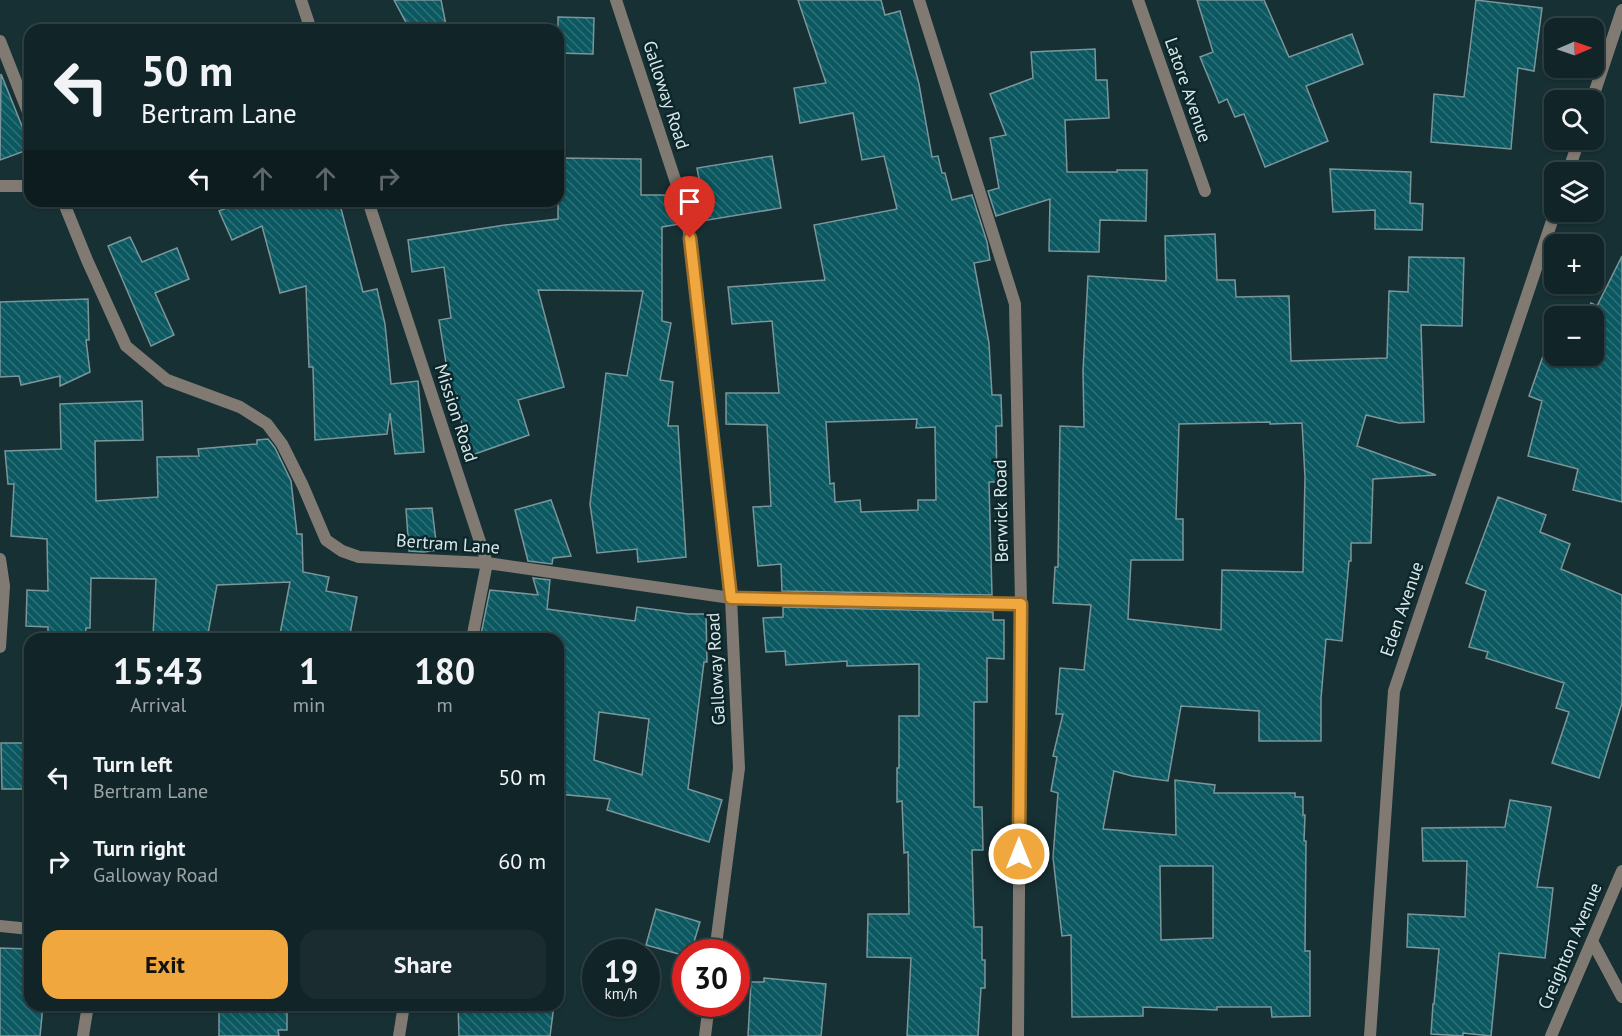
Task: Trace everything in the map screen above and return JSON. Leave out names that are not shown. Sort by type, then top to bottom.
[{"type":"street","points":[[301,0],[309,24]]},
{"type":"street","name":"Galloway Road","points":[[616,0],[687,216],[731,598],[739,768],[717,939]]},
{"type":"street","name":"Berwick Road","points":[[920,0],[1015,304],[1021,604],[1018,1036]]},
{"type":"street","name":"Latore Avenue","points":[[1138,0],[1205,191]]},
{"type":"street","points":[[1595,90],[1622,10]]},
{"type":"street","points":[[0,41],[24,102]]},
{"type":"street","points":[[0,186],[24,186]]},
{"type":"street","name":"Bertram Lane","points":[[65,207],[126,346],[167,380],[240,407],[267,424],[282,444],[326,540],[342,551],[359,556],[487,563],[731,598],[1021,604]]},
{"type":"street","name":"Mission Road","points":[[370,207],[487,563],[473,633]]},
{"type":"street","name":"Eden Avenue","points":[[1370,1036],[1394,691],[1552,222]]},
{"type":"street","points":[[0,559],[4,586],[0,647]]},
{"type":"street","name":"Creighton Avenue","points":[[1551,1036],[1622,871]]},
{"type":"street","points":[[0,926],[24,928]]},
{"type":"street","points":[[1592,941],[1622,997]]},
{"type":"street","points":[[83,1036],[87,1011]]},
{"type":"street","points":[[399,1036],[403,1011]]},
{"type":"street","points":[[705,1036],[707,1017]]},
{"type":"building","points":[[394,0],[441,0],[446,24],[407,24]]},
{"type":"building","points":[[798,0],[881,0],[885,15],[900,11],[919,84],[932,157],[938,156],[952,200],[972,195],[987,242],[990,260],[974,263],[989,343],[992,395],[1001,395],[1002,426],[996,426],[997,482],[989,482],[992,595],[782,591],[781,564],[758,566],[753,507],[771,506],[767,425],[726,424],[726,393],[779,393],[772,321],[732,324],[728,287],[825,280],[814,225],[897,209],[884,156],[862,160],[853,113],[800,123],[794,88],[826,83]],"holes":[[[917,419],[916,428],[935,427],[936,500],[918,500],[918,510],[861,512],[860,500],[835,502],[834,483],[830,484],[826,422]]]},
{"type":"building","points":[[1197,0],[1264,0],[1289,57],[1352,34],[1363,64],[1306,86],[1328,141],[1265,167],[1244,114],[1235,117],[1227,99],[1219,103],[1200,57],[1213,52]]},
{"type":"building","points":[[1476,0],[1542,8],[1534,71],[1518,68],[1511,149],[1431,142],[1434,94],[1464,97]]},
{"type":"building","points":[[558,17],[594,18],[593,54],[564,53],[564,24],[558,24]]},
{"type":"building","points":[[1095,49],[1096,80],[1107,80],[1109,118],[1065,120],[1067,172],[1147,170],[1146,221],[1100,220],[1099,252],[1049,251],[1050,199],[996,216],[988,191],[999,188],[990,138],[1006,135],[990,94],[1033,78],[1031,52]]},
{"type":"building","points":[[1,74],[24,131],[24,151],[0,160]]},
{"type":"building","points":[[772,156],[781,208],[696,222],[689,195],[702,195],[697,168]]},
{"type":"building","points":[[564,158],[641,159],[641,195],[671,195],[680,224],[662,227],[662,321],[671,323],[660,380],[673,382],[668,426],[678,426],[686,557],[638,562],[637,549],[597,553],[590,504],[606,373],[627,376],[643,291],[538,290],[564,387],[518,400],[529,435],[472,455],[445,370],[447,369],[439,320],[451,318],[444,267],[412,272],[408,240],[558,219],[558,207],[564,207]]},
{"type":"building","points":[[1330,169],[1411,172],[1410,203],[1423,204],[1422,230],[1375,229],[1375,210],[1333,212]]},
{"type":"building","points":[[341,207],[363,292],[377,289],[385,324],[391,384],[418,381],[424,452],[395,454],[390,413],[387,434],[315,440],[313,367],[309,367],[306,286],[280,293],[262,226],[232,240],[219,211],[227,208]]},
{"type":"building","points":[[1215,234],[1217,280],[1235,280],[1236,297],[1289,296],[1291,361],[1387,358],[1389,291],[1408,292],[1409,257],[1464,258],[1462,326],[1421,325],[1424,422],[1399,423],[1366,415],[1357,446],[1436,475],[1373,479],[1371,543],[1351,543],[1342,641],[1326,639],[1321,698],[1321,741],[1259,741],[1259,711],[1181,706],[1168,781],[1114,771],[1103,829],[1176,835],[1175,780],[1215,785],[1214,793],[1295,793],[1295,797],[1303,797],[1304,841],[1306,841],[1305,951],[1310,951],[1310,1016],[1272,1017],[1271,1007],[1217,1007],[1217,1010],[1143,1007],[1143,1016],[1072,1017],[1071,935],[1062,936],[1053,857],[1058,793],[1051,791],[1057,757],[1053,756],[1063,714],[1056,714],[1060,668],[1084,670],[1091,605],[1053,603],[1055,567],[1058,567],[1060,426],[1084,427],[1083,371],[1088,276],[1166,281],[1165,236]],"holes":[[[1270,422],[1270,424],[1302,423],[1305,477],[1303,572],[1222,570],[1221,630],[1128,619],[1131,560],[1183,560],[1183,519],[1176,519],[1179,424]],[[1160,866],[1213,866],[1213,938],[1161,940]]]},
{"type":"building","points":[[130,237],[142,262],[177,248],[189,279],[155,293],[174,335],[151,346],[108,246]]},
{"type":"building","points":[[1622,256],[1622,502],[1573,490],[1578,469],[1528,456],[1542,401],[1529,396],[1543,356],[1544,366],[1604,366],[1604,306],[1597,306]]},
{"type":"building","points":[[88,299],[89,340],[86,340],[90,372],[60,386],[60,376],[21,385],[19,376],[0,377],[0,302]]},
{"type":"building","points":[[142,401],[143,440],[95,441],[96,501],[158,497],[157,457],[199,456],[198,449],[257,444],[257,440],[268,439],[275,448],[291,481],[297,534],[302,534],[303,572],[329,577],[326,591],[357,597],[350,633],[280,633],[290,582],[217,585],[208,633],[153,633],[156,579],[91,578],[90,628],[86,628],[86,633],[48,633],[48,627],[26,626],[27,590],[48,591],[47,539],[11,536],[14,484],[8,484],[5,451],[61,449],[60,404]]},
{"type":"building","points":[[1498,497],[1546,515],[1540,532],[1570,544],[1561,569],[1622,595],[1622,703],[1599,778],[1552,763],[1569,712],[1556,708],[1564,683],[1486,658],[1488,652],[1469,647],[1486,591],[1466,583]]},
{"type":"building","points":[[551,500],[571,556],[553,558],[552,564],[528,561],[515,510]]},
{"type":"building","points":[[432,508],[437,550],[409,551],[406,509]]},
{"type":"building","points":[[533,578],[550,580],[547,609],[635,621],[637,607],[688,614],[706,614],[707,662],[704,662],[688,789],[722,800],[709,842],[607,810],[610,799],[564,795],[564,633],[481,633],[490,590],[538,595]],"holes":[[[599,712],[649,719],[642,775],[594,760]]]},
{"type":"building","points":[[783,607],[993,612],[993,620],[1004,620],[1004,659],[987,658],[987,702],[974,702],[974,807],[982,807],[983,850],[972,850],[974,927],[982,927],[982,960],[985,960],[985,988],[981,988],[978,1036],[907,1036],[911,958],[867,957],[868,914],[909,914],[908,852],[904,853],[902,801],[897,802],[899,716],[919,716],[919,664],[847,666],[847,661],[786,665],[785,651],[766,652],[763,618],[783,617]]},
{"type":"building","points":[[1,743],[24,743],[24,789],[2,789]]},
{"type":"building","points":[[1510,800],[1551,807],[1537,887],[1553,888],[1545,958],[1499,953],[1491,1036],[1463,1033],[1463,1036],[1431,1034],[1439,949],[1407,947],[1408,914],[1465,917],[1467,861],[1423,861],[1422,828],[1505,827]]},
{"type":"building","points":[[656,909],[700,922],[695,939],[672,939],[672,952],[660,949],[660,939],[648,939]]},
{"type":"building","points":[[0,948],[24,949],[24,1011],[42,1011],[40,1036],[0,1036]]},
{"type":"building","points":[[764,978],[826,984],[821,1036],[748,1036],[751,982],[764,982]]},
{"type":"building","points":[[219,1011],[287,1011],[287,1030],[278,1030],[279,1036],[219,1036]]},
{"type":"building","points":[[458,1011],[553,1011],[550,1036],[459,1036]]},
{"type":"route","points":[[690,238],[731,598],[1021,604],[1019,854]]}]
